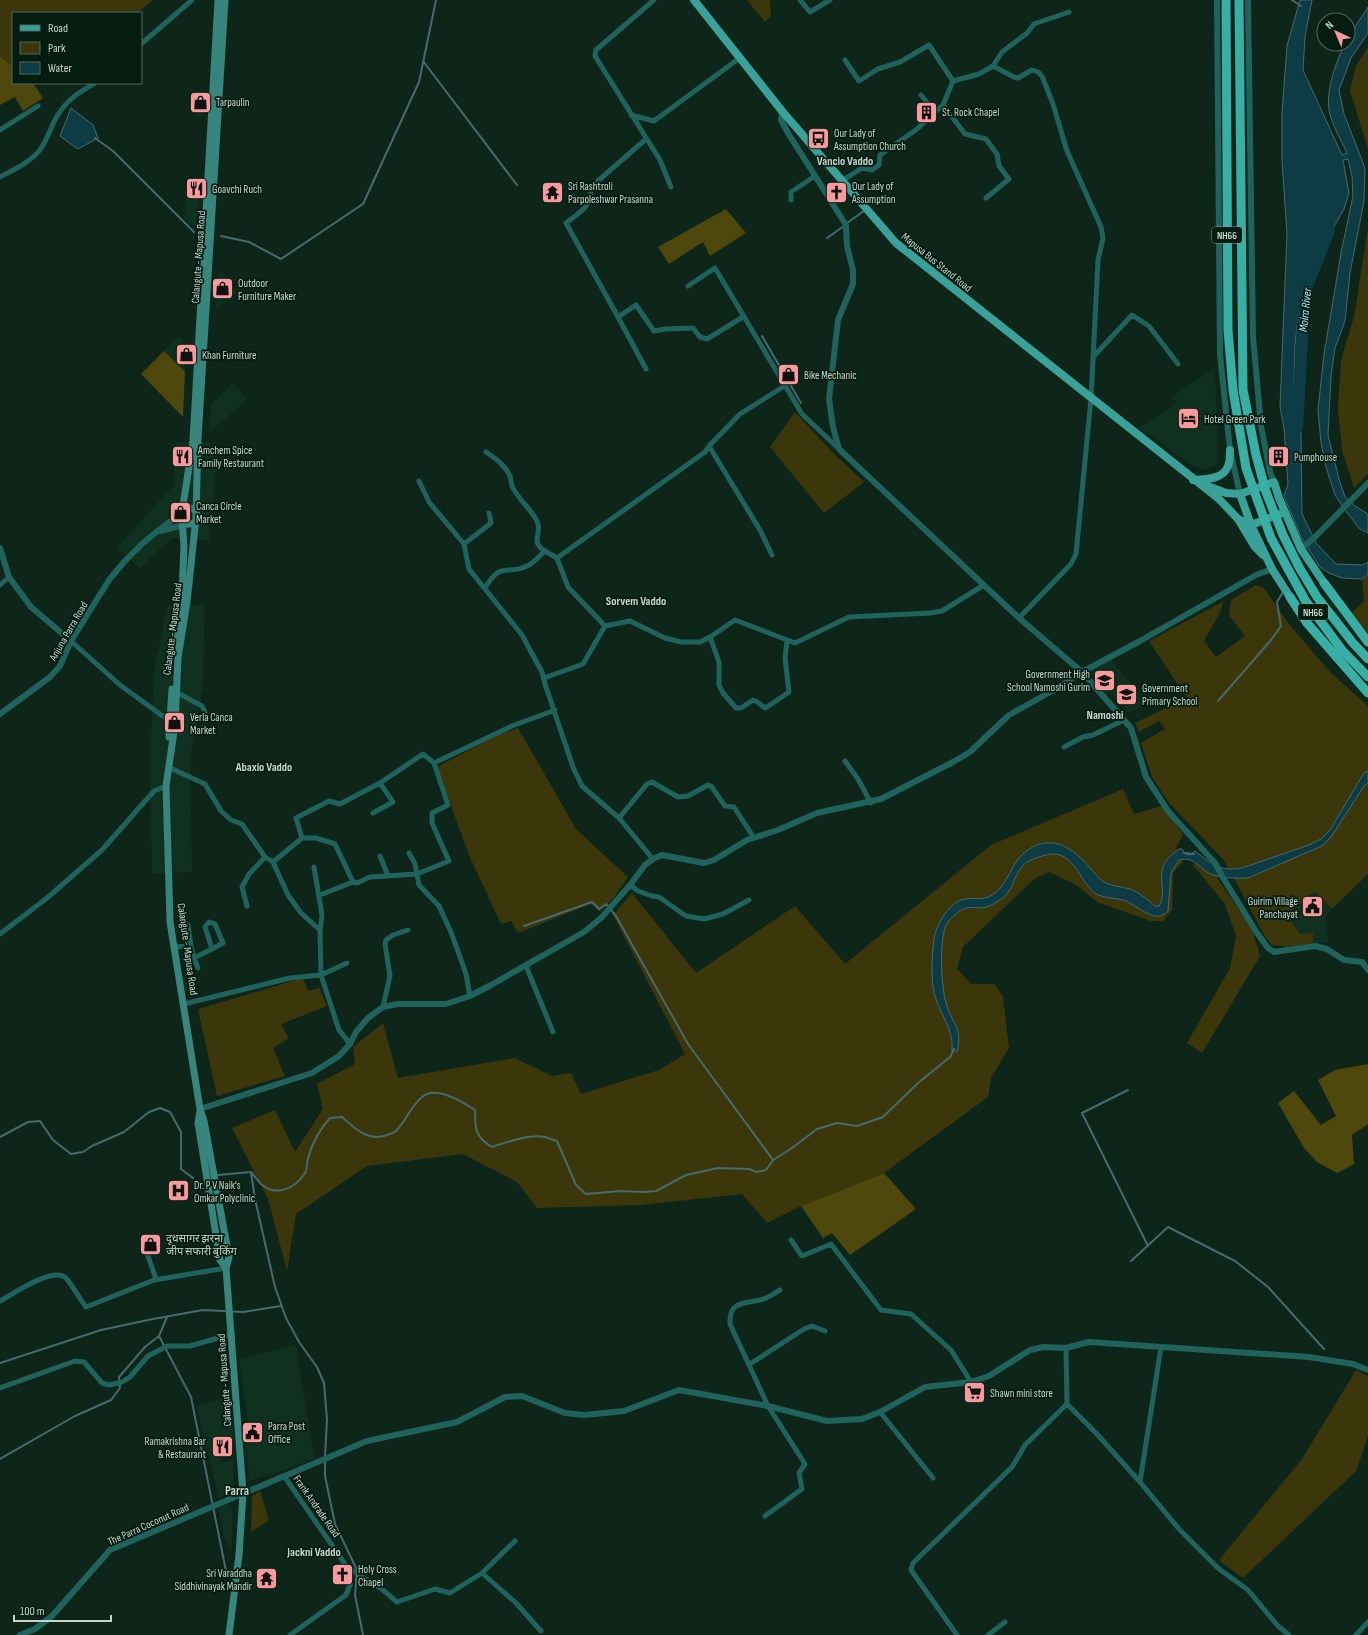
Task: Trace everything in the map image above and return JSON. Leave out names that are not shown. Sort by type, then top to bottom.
[{"type":"highway","name":"NH66","points":[[1226,0],[1228,330],[1233,390],[1246,468],[1271,538],[1305,600],[1342,650],[1368,677]]},
{"type":"highway","name":"NH66","points":[[1239,0],[1243,390],[1256,454],[1266,492],[1283,535],[1317,597],[1353,643],[1368,659]]},
{"type":"highway","points":[[1324,583],[1368,642]]},
{"type":"highway","points":[[1290,597],[1307,623],[1368,693]]},
{"type":"main road","name":"Calangute - Mapusa Road","points":[[172,723],[174,656],[182,595],[184,546],[183,519],[193,441],[218,0]]},
{"type":"main road","name":"Calangute - Mapusa Road","points":[[225,0],[198,439],[196,517],[178,658],[166,786],[170,922],[200,1109],[204,1120],[212,1187],[229,1257],[226,1268],[243,1494],[239,1555],[229,1635]]},
{"type":"main road","name":"Mapusa Bus Stand Road","points":[[694,0],[741,57],[782,111],[896,243],[1193,480]]},
{"type":"main road","points":[[1193,480],[1212,479],[1224,472],[1228,467],[1230,450]]},
{"type":"main road","points":[[1193,480],[1226,493],[1240,494],[1274,482],[1278,498],[1312,566],[1324,583]]},
{"type":"main road","points":[[1193,480],[1218,498],[1238,519],[1255,547],[1268,560]]},
{"type":"main road","points":[[1240,494],[1251,525],[1272,569],[1290,597]]},
{"type":"main road","points":[[186,509],[195,511],[196,517],[193,523],[183,519],[186,509]]},
{"type":"main road","points":[[1238,519],[1251,525],[1285,512]]},
{"type":"street","points":[[142,43],[192,0]]},
{"type":"street","points":[[654,0],[596,50],[595,56],[646,140],[660,160],[671,187]]},
{"type":"street","points":[[800,0],[810,12],[830,0]]},
{"type":"street","points":[[1217,0],[1220,354],[1230,450],[1240,494]]},
{"type":"street","points":[[1248,0],[1253,337],[1261,426],[1270,472],[1274,482]]},
{"type":"street","points":[[953,81],[979,74],[992,66],[1002,52],[1027,33],[1034,24],[1069,12]]},
{"type":"street","points":[[845,60],[859,81],[878,69],[900,62],[929,46],[953,81]]},
{"type":"street","points":[[631,114],[654,121],[741,57]]},
{"type":"street","points":[[992,66],[1018,78],[1032,70],[1038,72],[1042,76],[1053,104],[1067,151],[1101,227],[1103,238],[1098,260],[1091,399],[1076,554],[1071,564],[1019,618]]},
{"type":"street","points":[[843,180],[862,168],[872,170],[879,165],[880,156],[917,129],[943,105],[953,81]]},
{"type":"street","points":[[0,177],[26,163],[38,152],[47,140],[56,118],[64,106],[71,98],[93,84]]},
{"type":"street","points":[[921,95],[935,112]]},
{"type":"street","points":[[943,105],[965,134],[986,139],[997,154],[999,166],[1009,179],[986,198]]},
{"type":"street","points":[[0,130],[38,106]]},
{"type":"street","points":[[782,111],[781,120],[846,225],[847,246],[853,270],[853,284],[838,320],[829,399],[833,427],[839,448]]},
{"type":"street","points":[[646,140],[591,187],[591,198],[587,207],[566,223],[646,369]]},
{"type":"street","points":[[791,200],[791,192],[815,176]]},
{"type":"street","points":[[688,286],[715,268],[802,414],[1019,618],[1082,672],[1131,728],[1146,777],[1168,811],[1215,863],[1257,933],[1268,948],[1274,952],[1315,946],[1327,949],[1344,960],[1362,962],[1368,969]]},
{"type":"street","points":[[618,317],[636,305],[654,331],[693,328],[700,337],[707,339],[743,317]]},
{"type":"street","points":[[1093,357],[1132,315],[1149,326],[1178,364]]},
{"type":"street","points":[[558,558],[705,452],[740,414],[786,385]]},
{"type":"street","points":[[709,446],[760,530],[772,555]]},
{"type":"street","points":[[486,452],[504,466],[513,488],[536,520],[538,529],[536,543],[539,548],[558,558],[568,587],[605,626]]},
{"type":"street","points":[[419,481],[430,502],[464,544],[469,569],[522,635],[531,649],[544,678],[573,766],[582,786],[619,818],[653,859]]},
{"type":"street","points":[[1303,547],[1315,537],[1368,483]]},
{"type":"street","points":[[464,544],[491,522],[489,513]]},
{"type":"street","name":"Anjuna Parra Road","points":[[0,714],[60,666],[71,641],[109,580],[129,557],[143,543],[160,531],[174,518],[183,519]]},
{"type":"street","points":[[160,531],[183,519]]},
{"type":"street","points":[[0,548],[9,577],[31,607],[120,685],[172,723]]},
{"type":"street","points":[[485,588],[500,570],[528,566],[545,551]]},
{"type":"street","points":[[200,1109],[312,1073],[339,1056],[350,1044],[356,1032],[368,1018],[383,1007],[398,1004],[446,1004],[470,996],[526,966],[584,932],[601,918],[629,887],[645,865],[653,859],[662,855],[704,863],[714,860],[747,840],[778,830],[817,813],[870,803],[881,799],[964,755],[1009,715],[1082,672],[1256,575],[1272,569]]},
{"type":"street","points":[[0,585],[9,577]]},
{"type":"street","points":[[544,678],[583,664],[605,626],[630,621],[665,638],[681,642],[700,642],[735,620],[795,643],[850,617],[930,613],[942,611],[984,585]]},
{"type":"street","points":[[710,637],[719,662],[719,685],[723,693],[736,708],[741,708],[752,700],[756,701],[764,708],[789,692],[785,658],[787,640]]},
{"type":"street","points":[[176,692],[202,706],[205,712]]},
{"type":"street","points":[[434,763],[512,726],[555,710]]},
{"type":"street","points":[[1064,747],[1083,737],[1094,736],[1124,720]]},
{"type":"street","points":[[302,838],[296,818],[328,801],[340,804],[380,783],[423,754],[434,763],[448,805],[432,813],[432,822],[449,861],[417,874],[370,877],[320,895]]},
{"type":"street","points":[[844,761],[858,779],[870,803]]},
{"type":"street","points":[[168,767],[205,784],[221,811],[231,820],[242,824],[265,857],[273,862],[288,895],[301,913],[320,930]]},
{"type":"street","points":[[619,818],[647,784],[652,782],[678,797],[688,796],[708,785],[711,786],[725,806],[734,807],[754,838]]},
{"type":"street","points":[[373,813],[393,802],[380,783]]},
{"type":"street","points":[[0,934],[47,898],[96,855],[154,791],[166,786]]},
{"type":"street","points":[[273,862],[302,838],[316,838],[335,844],[353,882]]},
{"type":"street","points":[[409,853],[415,864],[419,884],[439,906],[451,932],[466,974],[470,996]]},
{"type":"street","points":[[380,856],[388,876]]},
{"type":"street","points":[[247,906],[242,887],[249,874],[265,857]]},
{"type":"street","points":[[314,866],[320,895],[322,915],[320,930],[321,975],[339,1030],[350,1044]]},
{"type":"street","points":[[629,887],[652,896],[659,897],[686,916],[704,919],[723,914],[749,900]]},
{"type":"street","points":[[194,958],[212,949],[223,943],[215,924],[209,922],[205,927],[212,949]]},
{"type":"street","points":[[188,925],[191,946],[198,968]]},
{"type":"street","points":[[383,1007],[390,976],[385,944],[386,940],[393,935],[408,930]]},
{"type":"street","points":[[175,947],[191,946]]},
{"type":"street","points":[[184,1004],[290,978],[321,975],[347,963]]},
{"type":"street","points":[[526,966],[553,1032]]},
{"type":"street","points":[[791,1240],[802,1256],[831,1244],[881,1310],[911,1314],[951,1350],[971,1382]]},
{"type":"street","points":[[144,1242],[156,1279]]},
{"type":"street","points":[[0,1301],[38,1280],[57,1275],[65,1278],[86,1307],[156,1279],[226,1268]]},
{"type":"street","points":[[765,1516],[802,1490],[799,1473],[805,1464],[768,1406],[750,1364],[730,1324],[729,1314],[735,1306],[762,1300],[780,1290]]},
{"type":"street","points":[[750,1364],[804,1329],[812,1326],[825,1331]]},
{"type":"street","points":[[0,1388],[75,1361],[84,1362],[102,1383],[109,1385],[116,1384],[130,1377],[148,1356],[167,1346],[190,1346],[232,1334]]},
{"type":"street","name":"The Parra Coconut Road","points":[[20,1635],[37,1632],[110,1550],[367,1441],[457,1422],[505,1397],[522,1396],[565,1413],[584,1415],[624,1411],[679,1390],[768,1406],[827,1421],[862,1419],[880,1412],[925,1387],[971,1382],[989,1376],[1030,1350],[1044,1347],[1066,1348],[1089,1342],[1309,1356],[1353,1364],[1368,1370]]},
{"type":"street","points":[[1140,1482],[1161,1347]]},
{"type":"street","points":[[1066,1348],[1067,1404],[1096,1433],[1140,1482],[1179,1529],[1219,1569],[1248,1590],[1278,1626],[1289,1635]]},
{"type":"street","points":[[957,1635],[912,1570],[913,1563],[1012,1467],[1025,1445],[1067,1404]]},
{"type":"street","points":[[880,1412],[933,1478]]},
{"type":"street","name":"Frank Andrade Road","points":[[284,1476],[347,1567]]},
{"type":"street","points":[[347,1567],[383,1590],[397,1602],[436,1589],[450,1593],[482,1573],[515,1541]]},
{"type":"street","points":[[290,1635],[346,1595],[350,1585],[347,1567]]},
{"type":"street","points":[[482,1573],[516,1603],[540,1631]]},
{"type":"street","points":[[988,1635],[1005,1622]]},
{"type":"street","points":[[1356,1635],[1368,1622]]},
{"type":"shaded area","points":[[0,56],[12,66],[12,84],[34,84],[43,98],[23,111],[15,97],[0,105]]},
{"type":"shaded area","points":[[204,95],[203,115],[198,118],[191,104]]},
{"type":"shaded area","points":[[188,179],[200,180],[196,230],[184,218]]},
{"type":"shaded area","points":[[726,209],[746,233],[710,256],[703,242],[669,264],[658,247]]},
{"type":"shaded area","points":[[219,270],[237,292],[216,309]]},
{"type":"shaded area","points":[[179,337],[188,346],[185,372],[164,351]]},
{"type":"shaded area","points":[[164,351],[185,372],[183,417],[141,374]]},
{"type":"shaded area","points":[[1215,368],[1218,460],[1216,465],[1204,470],[1193,466],[1139,428],[1178,403],[1171,397]]},
{"type":"shaded area","points":[[233,383],[248,399],[209,433],[211,405]]},
{"type":"shaded area","name":"Canca Circle Market","points":[[176,442],[207,442],[218,450],[209,540],[172,538],[140,568],[117,547],[174,485]]},
{"type":"shaded area","name":"Verla Canca Market","points":[[204,605],[203,687],[190,761],[192,872],[152,874],[150,760],[154,672],[167,606]]},
{"type":"shaded area","name":"Government Primary School","points":[[1111,660],[1148,702],[1130,713],[1090,672]]},
{"type":"shaded area","points":[[1315,891],[1332,909],[1326,915],[1328,943],[1313,943],[1313,933],[1302,934],[1286,916]]},
{"type":"shaded area","points":[[1368,1064],[1368,1124],[1352,1135],[1354,1164],[1337,1173],[1317,1162],[1304,1148],[1278,1103],[1294,1091],[1321,1125],[1336,1116],[1318,1080],[1335,1070]]},
{"type":"shaded area","points":[[884,1173],[916,1209],[850,1255],[832,1233],[823,1238],[801,1206]]},
{"type":"shaded area","points":[[296,1345],[314,1459],[249,1481],[246,1438],[247,1414],[239,1359]]},
{"type":"shaded area","points":[[229,1397],[234,1449],[218,1453],[221,1463],[234,1460],[233,1490],[219,1499],[196,1406]]},
{"type":"shaded area","points":[[229,1503],[233,1513],[231,1552],[224,1537],[218,1508]]},
{"type":"green space","points":[[0,0],[153,0],[139,12],[12,12],[12,66],[0,56]]},
{"type":"green space","points":[[747,0],[770,0],[771,16],[765,22]]},
{"type":"green space","points":[[1368,47],[1368,149],[1350,91],[1356,66]]},
{"type":"green space","points":[[1368,228],[1368,474],[1354,488],[1342,450],[1338,409],[1341,360],[1354,317]]},
{"type":"green space","points":[[795,412],[835,455],[864,482],[824,513],[770,447]]},
{"type":"green space","points":[[1368,574],[1368,634],[1351,614],[1364,601],[1362,579]]},
{"type":"green space","points":[[1256,585],[1264,588],[1289,624],[1331,673],[1368,706],[1368,874],[1332,909],[1315,891],[1286,916],[1301,934],[1313,933],[1313,943],[1288,947],[1272,945],[1266,938],[1224,860],[1169,803],[1152,777],[1141,743],[1165,729],[1159,721],[1139,732],[1135,723],[1187,698],[1149,641],[1224,601],[1219,614],[1204,641],[1216,657],[1245,636],[1229,615],[1231,600]]},
{"type":"green space","points":[[518,728],[576,829],[628,877],[614,897],[600,912],[591,904],[518,933],[511,921],[501,924],[469,855],[437,767],[498,735]]},
{"type":"green space","points":[[1123,789],[1134,814],[1162,806],[1183,834],[1176,848],[1183,862],[1173,873],[1172,910],[1163,921],[1151,921],[1097,902],[1078,886],[1049,872],[1034,879],[963,947],[957,969],[971,984],[995,984],[1003,997],[1009,1048],[991,1078],[988,1097],[884,1173],[801,1206],[767,1223],[742,1194],[641,1205],[537,1208],[517,1182],[463,1154],[367,1166],[296,1214],[287,1271],[268,1199],[232,1128],[275,1110],[295,1152],[323,1109],[317,1084],[355,1064],[353,1047],[383,1023],[398,1078],[515,1058],[552,1076],[571,1073],[581,1094],[659,1070],[685,1054],[613,915],[632,893],[696,973],[795,906],[845,964],[991,845]]},
{"type":"green space","points":[[1201,854],[1252,929],[1260,956],[1202,1053],[1187,1043],[1230,968],[1236,936],[1225,904],[1193,865]]},
{"type":"green space","points":[[303,978],[308,991],[319,988],[327,1006],[281,1024],[289,1038],[273,1048],[285,1076],[217,1096],[198,1009]]},
{"type":"green space","points":[[1356,1370],[1368,1376],[1368,1436],[1356,1471],[1243,1578],[1219,1560],[1302,1459]]},
{"type":"green space","points":[[260,1491],[269,1520],[251,1532],[252,1496]]},
{"type":"water","points":[[1300,0],[1312,0],[1305,36],[1303,70],[1342,155],[1347,153],[1330,115],[1328,102],[1330,85],[1341,52],[1355,52],[1351,58],[1339,90],[1344,114],[1365,168],[1364,201],[1350,273],[1345,321],[1335,348],[1331,376],[1328,435],[1345,497],[1355,506],[1368,514],[1368,533],[1360,529],[1335,495],[1326,467],[1321,443],[1318,410],[1324,354],[1341,253],[1353,196],[1352,176],[1348,159],[1343,160],[1349,193],[1344,209],[1315,260],[1301,293],[1295,345],[1294,381],[1301,434],[1302,514],[1316,543],[1336,564],[1363,565],[1368,562],[1368,574],[1362,579],[1342,578],[1329,573],[1320,567],[1301,537],[1284,496],[1288,484],[1284,428],[1280,407],[1287,233],[1282,161],[1282,113],[1287,46]]},
{"type":"water","points":[[1368,7],[1368,33],[1356,51],[1356,26]]},
{"type":"water","points":[[71,108],[93,125],[98,138],[78,149],[60,136]]},
{"type":"water","points":[[1368,771],[1368,783],[1364,786],[1331,837],[1322,846],[1248,878],[1230,878],[1213,875],[1190,860],[1179,860],[1171,873],[1168,911],[1163,915],[1152,915],[1123,900],[1096,894],[1087,885],[1068,859],[1061,855],[1047,855],[1028,861],[1019,870],[1012,887],[1003,898],[987,907],[964,909],[953,916],[946,925],[942,942],[944,995],[948,1010],[956,1026],[959,1037],[957,1052],[952,1050],[949,1029],[937,1003],[932,983],[934,939],[937,928],[943,916],[956,903],[964,899],[985,898],[999,890],[1016,862],[1028,850],[1045,843],[1061,845],[1070,849],[1077,855],[1104,882],[1133,890],[1155,906],[1159,906],[1162,895],[1162,871],[1164,865],[1167,860],[1179,849],[1182,849],[1185,854],[1190,855],[1195,851],[1206,860],[1217,866],[1235,869],[1242,868],[1309,845],[1321,839],[1330,830],[1364,773]]},
{"type":"waterway","points":[[221,236],[249,242],[281,259],[363,204],[419,82],[436,0]]},
{"type":"waterway","points":[[1292,0],[1301,6]]},
{"type":"waterway","points":[[423,61],[517,185]]},
{"type":"waterway","points":[[95,138],[113,151],[194,232]]},
{"type":"waterway","points":[[847,223],[864,211]]},
{"type":"waterway","points":[[827,238],[844,226]]},
{"type":"waterway","name":"Moira River","points":[[1297,427],[1305,291],[1329,231]]},
{"type":"waterway","points":[[762,336],[801,403]]},
{"type":"waterway","points":[[1218,701],[1271,640],[1281,626],[1277,602],[1283,592]]},
{"type":"waterway","points":[[1184,853],[1194,854]]},
{"type":"waterway","points":[[524,926],[592,902],[599,909],[606,904],[616,916],[688,1044],[773,1160]]},
{"type":"waterway","points":[[251,1172],[261,1184],[267,1188],[279,1190],[291,1187],[301,1179],[306,1171],[307,1160],[314,1142],[330,1118],[342,1117],[357,1130],[368,1136],[380,1137],[395,1132],[418,1101],[422,1097],[434,1093],[449,1096],[475,1110],[477,1132],[482,1140],[492,1147],[518,1139],[539,1136],[557,1141],[576,1185],[586,1194],[620,1191],[656,1191],[686,1175],[718,1168],[749,1169],[757,1172],[766,1170],[773,1160],[817,1129],[837,1123],[857,1126],[883,1117],[918,1083],[950,1057],[954,1049]]},
{"type":"waterway","points":[[1128,1090],[1082,1113],[1148,1246]]},
{"type":"waterway","points":[[0,1137],[28,1122],[40,1121],[53,1140],[71,1154],[83,1152],[92,1146],[124,1132],[149,1112],[160,1108],[170,1112],[181,1132],[181,1169],[193,1178]]},
{"type":"waterway","points":[[251,1172],[255,1199],[275,1287],[286,1318],[299,1342],[317,1367],[324,1383],[327,1420],[325,1457]]},
{"type":"waterway","points":[[218,1175],[251,1172]]},
{"type":"waterway","points":[[1131,1261],[1168,1227],[1235,1261],[1268,1287],[1324,1349]]},
{"type":"waterway","points":[[0,1363],[101,1330],[153,1319],[203,1310],[243,1312],[281,1306]]},
{"type":"waterway","points":[[0,1459],[75,1416],[111,1400],[120,1388],[119,1377],[145,1347],[159,1336],[167,1317]]},
{"type":"waterway","points":[[159,1336],[191,1397],[226,1571]]},
{"type":"waterway","points":[[325,1461],[325,1476],[335,1524],[357,1570],[355,1595],[363,1635]]},
{"type":"place","name":"Tarpaulin","points":[[201,102]]},
{"type":"place","name":"St. Rock Chapel","points":[[926,112]]},
{"type":"place","name":"Our Lady of Assumption Church","points":[[819,139]]},
{"type":"place","name":"Goavchi Ruch","points":[[196,189]]},
{"type":"place","name":"Sri Rashtroli Parpoleshwar Prasanna","points":[[552,192]]},
{"type":"place","name":"Our Lady of Assumption","points":[[836,192]]},
{"type":"place","name":"Outdoor Furniture Maker","points":[[222,289]]},
{"type":"place","name":"Khan Furniture","points":[[186,355]]},
{"type":"place","name":"Bike Mechanic","points":[[788,375]]},
{"type":"place","name":"Hotel Green Park","points":[[1189,419]]},
{"type":"place","name":"Amchem Spice Family Restaurant","points":[[182,456]]},
{"type":"place","name":"Pumphouse","points":[[1278,457]]},
{"type":"place","name":"Canca Circle Market","points":[[181,512]]},
{"type":"place","name":"Government High School Namoshi Gurim","points":[[1105,680]]},
{"type":"place","name":"Government Primary School","points":[[1126,694]]},
{"type":"place","name":"Verla Canca Market","points":[[174,723]]},
{"type":"place","name":"Guirim Village Panchayat","points":[[1313,907]]},
{"type":"place","name":"Dr. P V Naik's Omkar Polyclinic","points":[[178,1191]]},
{"type":"place","name":"दूधसागर झरना जीप सफारी बुकिंग","points":[[151,1244]]},
{"type":"place","name":"Shawn mini store","points":[[975,1393]]},
{"type":"place","name":"Parra Post Office","points":[[253,1432]]},
{"type":"place","name":"Ramakrishna Bar & Restaurant","points":[[222,1447]]},
{"type":"place","name":"Holy Cross Chapel","points":[[342,1575]]},
{"type":"place","name":"Sri Varaddha Siddhivinayak Mandir","points":[[267,1579]]},
{"type":"district","name":"Vancio Vaddo","points":[[845,161]]},
{"type":"district","name":"Sorvem Vaddo","points":[[636,601]]},
{"type":"district","name":"Namoshi","points":[[1105,715]]},
{"type":"district","name":"Abaxio Vaddo","points":[[264,767]]},
{"type":"district","name":"Parra","points":[[237,1490]]},
{"type":"district","name":"Jackni Vaddo","points":[[314,1552]]}]
